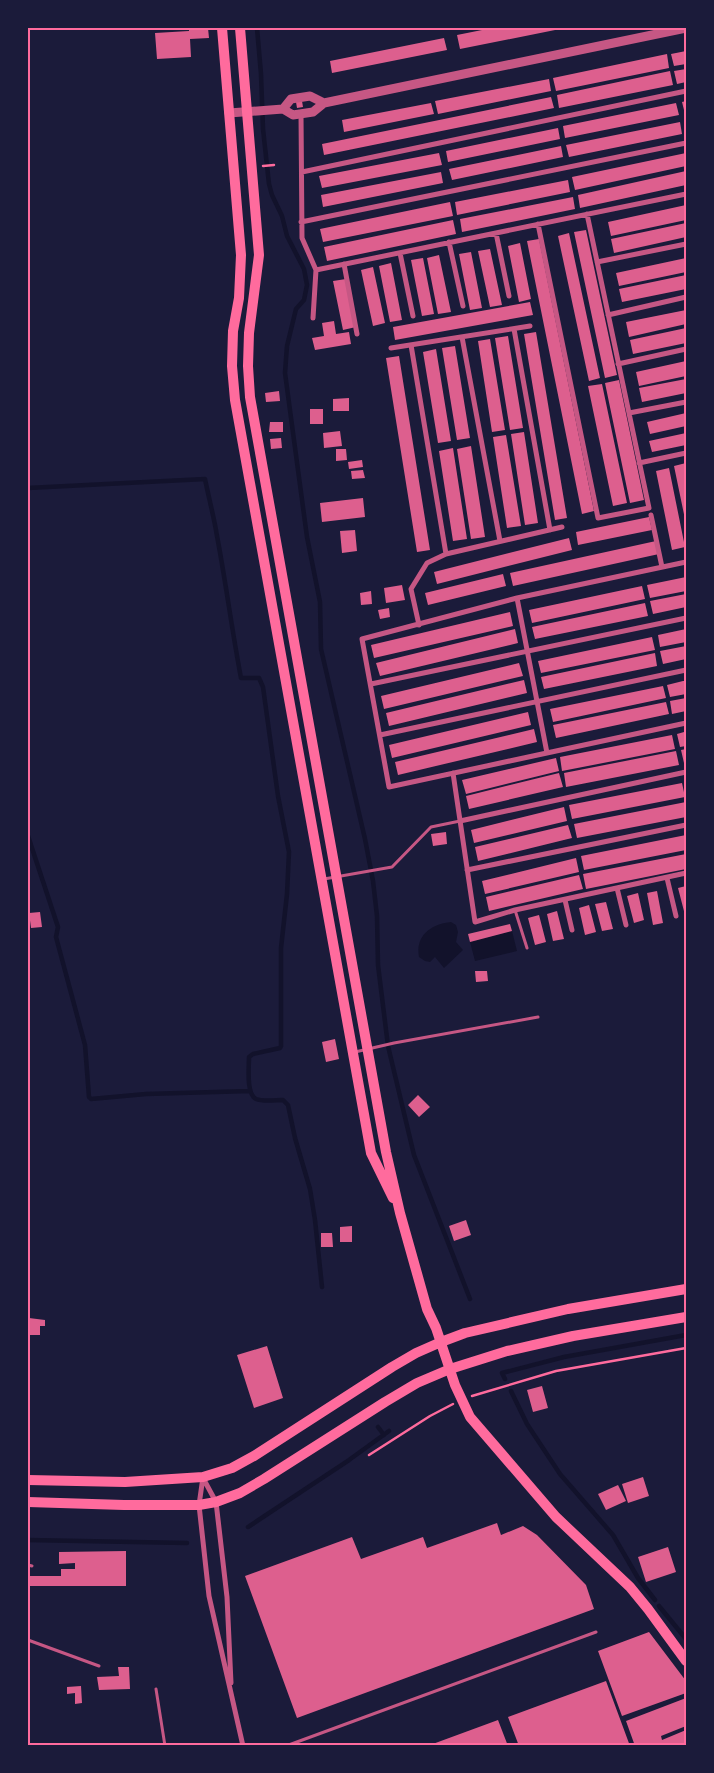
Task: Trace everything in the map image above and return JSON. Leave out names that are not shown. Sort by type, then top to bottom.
[{"type":"main road","points":[[222,28],[241,255],[239,298],[233,331],[232,366],[235,400],[371,1153],[400,1213]]},
{"type":"main road","points":[[240,28],[252,111],[259,256],[249,333],[248,366],[250,397],[386,1152],[400,1213],[427,1309],[470,1417],[556,1517],[630,1587],[686,1661]]},
{"type":"main road","points":[[28,1480],[125,1482],[202,1477],[232,1468],[254,1456],[392,1367],[416,1353],[441,1342],[465,1333],[568,1309],[686,1289]]},
{"type":"main road","points":[[28,1502],[124,1506],[199,1505],[216,1502],[240,1493],[264,1479],[417,1383],[450,1370],[507,1351],[573,1336],[686,1317]]},
{"type":"street","points":[[229,113],[283,109],[293,115],[313,112],[324,103],[686,28]]},
{"type":"street","points":[[302,172],[686,90]]},
{"type":"street","points":[[283,109],[291,99],[310,96],[324,103]]},
{"type":"street","points":[[301,114],[301,222],[302,238],[316,270],[313,318]]},
{"type":"street","points":[[301,222],[686,143]]},
{"type":"street","points":[[316,270],[686,194]]},
{"type":"street","points":[[538,224],[598,518],[648,508],[587,214]]},
{"type":"street","points":[[496,233],[508,296]]},
{"type":"street","points":[[449,242],[463,306]]},
{"type":"street","points":[[597,262],[686,244]]},
{"type":"street","points":[[400,252],[413,316]]},
{"type":"street","points":[[344,264],[357,334]]},
{"type":"street","points":[[608,315],[686,297]]},
{"type":"street","points":[[391,348],[530,326]]},
{"type":"street","points":[[514,328],[550,530]]},
{"type":"street","points":[[462,337],[500,541]]},
{"type":"street","points":[[411,345],[446,554]]},
{"type":"street","points":[[618,364],[686,349]]},
{"type":"street","points":[[629,414],[686,402]]},
{"type":"street","points":[[639,463],[686,453]]},
{"type":"street","points":[[651,515],[662,567]]},
{"type":"street","points":[[419,625],[411,589],[427,563],[446,554],[562,527]]},
{"type":"street","points":[[686,562],[517,598],[362,639],[389,787],[686,723]]},
{"type":"street","points":[[517,598],[547,753]]},
{"type":"street","points":[[371,684],[686,618]]},
{"type":"street","points":[[380,734],[686,670]]},
{"type":"street","points":[[460,821],[686,772]]},
{"type":"street","points":[[452,773],[475,922],[515,910],[686,873]]},
{"type":"street","points":[[467,870],[686,825]]},
{"type":"street","points":[[667,878],[676,916]]},
{"type":"street","points":[[617,888],[626,925]]},
{"type":"street","points":[[565,900],[572,930]]},
{"type":"street","points":[[202,1477],[216,1502],[227,1597],[232,1698]]},
{"type":"street","points":[[202,1477],[199,1505],[210,1599],[242,1746]]},
{"type":"lane","points":[[321,880],[392,867],[431,827],[460,821]]},
{"type":"lane","points":[[515,910],[527,948]]},
{"type":"lane","points":[[352,1052],[538,1017]]},
{"type":"lane","points":[[286,1746],[596,1632]]},
{"type":"lane","points":[[28,1640],[99,1666]]},
{"type":"lane","points":[[156,1689],[165,1746]]},
{"type":"path","points":[[262,166],[274,165]]},
{"type":"path","points":[[369,1455],[437,1412],[462,1400],[556,1371],[686,1348]]},
{"type":"shaded area","points":[[451,922],[456,925],[458,932],[456,942],[463,950],[444,968],[435,957],[430,962],[419,957],[418,950],[422,937],[426,932],[437,925]]},
{"type":"shaded area","points":[[512,931],[517,951],[475,961],[470,942]]},
{"type":"building","points":[[189,28],[208,28],[209,38],[190,39],[191,57],[157,59],[155,33],[189,31]]},
{"type":"building","points":[[492,28],[565,28],[460,49],[457,35]]},
{"type":"building","points":[[444,38],[447,50],[332,73],[330,61]]},
{"type":"building","points":[[686,51],[686,64],[674,66],[671,54]]},
{"type":"building","points":[[667,54],[669,68],[556,91],[553,78]]},
{"type":"building","points":[[686,69],[686,82],[677,84],[674,71]]},
{"type":"building","points":[[670,71],[673,85],[559,108],[557,95]]},
{"type":"building","points":[[549,79],[551,91],[438,114],[435,101]]},
{"type":"building","points":[[551,97],[554,108],[324,155],[322,144]]},
{"type":"building","points":[[302,101],[303,107],[297,108],[296,102]]},
{"type":"building","points":[[686,101],[686,114],[685,114],[682,102]]},
{"type":"building","points":[[431,103],[434,114],[344,132],[342,120]]},
{"type":"building","points":[[676,103],[679,115],[565,138],[563,126]]},
{"type":"building","points":[[680,122],[682,134],[569,157],[566,145]]},
{"type":"building","points":[[558,128],[560,139],[448,162],[446,151]]},
{"type":"building","points":[[561,146],[563,157],[452,180],[449,169]]},
{"type":"building","points":[[439,153],[442,165],[322,188],[319,176]]},
{"type":"building","points":[[686,153],[686,166],[575,190],[572,177]]},
{"type":"building","points":[[686,171],[686,185],[580,208],[578,195]]},
{"type":"building","points":[[441,172],[443,183],[323,207],[321,195]]},
{"type":"building","points":[[568,180],[570,192],[457,215],[455,202]]},
{"type":"building","points":[[573,197],[575,209],[462,232],[460,219]]},
{"type":"building","points":[[450,202],[453,216],[323,242],[320,229]]},
{"type":"building","points":[[686,205],[686,220],[611,236],[608,222]]},
{"type":"building","points":[[453,220],[456,234],[327,261],[324,247]]},
{"type":"building","points":[[686,223],[686,237],[614,253],[611,239]]},
{"type":"building","points":[[586,230],[617,375],[605,378],[574,232]]},
{"type":"building","points":[[569,233],[600,378],[589,381],[558,236]]},
{"type":"building","points":[[539,239],[594,511],[582,514],[527,241]]},
{"type":"building","points":[[520,243],[531,299],[519,302],[508,246]]},
{"type":"building","points":[[490,249],[502,305],[490,307],[478,251]]},
{"type":"building","points":[[471,252],[482,308],[470,310],[459,254]]},
{"type":"building","points":[[439,255],[451,312],[438,314],[427,258]]},
{"type":"building","points":[[423,258],[434,314],[422,316],[411,260]]},
{"type":"building","points":[[686,258],[686,272],[619,286],[616,273]]},
{"type":"building","points":[[391,263],[402,320],[390,322],[379,266]]},
{"type":"building","points":[[373,267],[385,323],[373,326],[361,270]]},
{"type":"building","points":[[686,275],[686,289],[622,302],[619,289]]},
{"type":"building","points":[[346,279],[356,327],[343,330],[333,281]]},
{"type":"building","points":[[530,302],[533,315],[395,340],[393,327]]},
{"type":"building","points":[[686,310],[686,324],[629,337],[626,322]]},
{"type":"building","points":[[334,321],[336,334],[349,332],[351,344],[315,350],[312,338],[324,336],[322,323]]},
{"type":"building","points":[[686,328],[686,343],[633,354],[630,340]]},
{"type":"building","points":[[536,332],[567,518],[555,520],[524,334]]},
{"type":"building","points":[[508,336],[523,428],[510,430],[495,338]]},
{"type":"building","points":[[490,339],[505,430],[492,432],[478,341]]},
{"type":"building","points":[[455,346],[470,438],[457,440],[442,348]]},
{"type":"building","points":[[436,349],[451,441],[438,443],[423,352]]},
{"type":"building","points":[[399,356],[430,550],[417,552],[386,358]]},
{"type":"building","points":[[686,361],[686,376],[639,386],[636,372]]},
{"type":"building","points":[[686,379],[686,393],[642,402],[639,388]]},
{"type":"building","points":[[619,380],[644,500],[630,503],[605,383]]},
{"type":"building","points":[[602,384],[627,503],[613,506],[588,386]]},
{"type":"building","points":[[279,391],[280,401],[266,402],[265,393]]},
{"type":"building","points":[[349,398],[349,411],[333,411],[333,399]]},
{"type":"building","points":[[310,409],[323,409],[323,424],[310,424]]},
{"type":"building","points":[[686,413],[686,426],[650,434],[647,422]]},
{"type":"building","points":[[270,422],[283,422],[283,432],[269,432]]},
{"type":"building","points":[[340,431],[342,446],[324,448],[323,433]]},
{"type":"building","points":[[524,432],[538,523],[525,525],[511,434]]},
{"type":"building","points":[[686,433],[686,445],[652,452],[649,441]]},
{"type":"building","points":[[506,435],[521,526],[507,528],[493,437]]},
{"type":"building","points":[[281,438],[282,448],[271,449],[270,439]]},
{"type":"building","points":[[471,446],[485,537],[471,539],[457,449]]},
{"type":"building","points":[[453,448],[467,539],[453,541],[439,451]]},
{"type":"building","points":[[336,449],[346,449],[347,460],[336,461]]},
{"type":"building","points":[[362,460],[363,467],[349,469],[348,462]]},
{"type":"building","points":[[686,463],[686,524],[674,466]]},
{"type":"building","points":[[669,468],[685,547],[672,550],[656,471]]},
{"type":"building","points":[[363,470],[365,478],[352,479],[351,471]]},
{"type":"building","points":[[363,498],[365,517],[322,522],[320,503]]},
{"type":"building","points":[[649,517],[652,530],[578,545],[576,532]]},
{"type":"building","points":[[355,530],[357,551],[342,553],[340,531]]},
{"type":"building","points":[[569,538],[572,550],[437,584],[434,572]]},
{"type":"building","points":[[656,541],[659,554],[513,586],[510,573]]},
{"type":"building","points":[[503,574],[506,586],[428,605],[425,593]]},
{"type":"building","points":[[686,577],[686,591],[650,598],[647,585]]},
{"type":"building","points":[[402,585],[405,600],[386,603],[384,588]]},
{"type":"building","points":[[642,586],[645,599],[532,623],[529,610]]},
{"type":"building","points":[[371,591],[372,604],[361,605],[360,593]]},
{"type":"building","points":[[686,594],[686,607],[653,614],[650,601]]},
{"type":"building","points":[[645,603],[648,616],[535,639],[532,627]]},
{"type":"building","points":[[389,608],[390,617],[380,619],[378,610]]},
{"type":"building","points":[[510,612],[513,626],[374,658],[371,645]]},
{"type":"building","points":[[515,629],[518,643],[380,676],[376,663]]},
{"type":"building","points":[[686,629],[686,642],[660,647],[658,635]]},
{"type":"building","points":[[652,637],[655,650],[541,673],[538,661]]},
{"type":"building","points":[[686,646],[686,659],[663,664],[660,651]]},
{"type":"building","points":[[655,653],[657,666],[544,689],[541,677]]},
{"type":"building","points":[[519,663],[523,676],[384,709],[381,696]]},
{"type":"building","points":[[524,680],[527,693],[389,726],[386,713]]},
{"type":"building","points":[[686,681],[686,694],[670,697],[667,685]]},
{"type":"building","points":[[663,686],[666,698],[553,722],[550,709]]},
{"type":"building","points":[[686,698],[686,711],[672,714],[670,701]]},
{"type":"building","points":[[666,702],[669,714],[556,738],[553,725]]},
{"type":"building","points":[[528,712],[531,725],[392,758],[389,745]]},
{"type":"building","points":[[534,729],[537,742],[398,775],[395,762]]},
{"type":"building","points":[[686,732],[686,746],[680,747],[677,734]]},
{"type":"building","points":[[672,735],[675,749],[562,771],[560,757]]},
{"type":"building","points":[[686,749],[686,763],[684,763],[681,750]]},
{"type":"building","points":[[676,751],[679,765],[566,787],[564,773]]},
{"type":"building","points":[[556,758],[559,771],[466,794],[462,780]]},
{"type":"building","points":[[559,773],[563,787],[469,809],[466,796]]},
{"type":"building","points":[[682,783],[685,797],[572,819],[569,805]]},
{"type":"building","points":[[686,802],[686,817],[577,838],[574,824]]},
{"type":"building","points":[[564,807],[567,821],[474,843],[471,830]]},
{"type":"building","points":[[568,825],[572,838],[478,861],[475,847]]},
{"type":"building","points":[[446,832],[447,844],[433,846],[431,834]]},
{"type":"building","points":[[686,835],[686,850],[584,870],[581,856]]},
{"type":"building","points":[[686,854],[686,869],[586,889],[583,874]]},
{"type":"building","points":[[576,858],[579,872],[485,894],[482,881]]},
{"type":"building","points":[[579,875],[583,889],[489,911],[486,897]]},
{"type":"building","points":[[686,886],[686,915],[685,915],[678,888]]},
{"type":"building","points":[[657,891],[663,923],[653,925],[647,893]]},
{"type":"building","points":[[638,893],[644,920],[634,923],[627,896]]},
{"type":"building","points":[[606,902],[613,929],[602,931],[595,904]]},
{"type":"building","points":[[589,905],[596,932],[585,935],[579,908]]},
{"type":"building","points":[[557,911],[564,939],[553,941],[547,914]]},
{"type":"building","points":[[40,912],[42,927],[31,928],[29,913]]},
{"type":"building","points":[[539,915],[546,942],[535,945],[528,918]]},
{"type":"building","points":[[510,924],[512,931],[470,942],[468,934]]},
{"type":"building","points":[[475,971],[487,971],[488,981],[476,982]]},
{"type":"building","points":[[335,1039],[339,1059],[326,1062],[322,1042]]},
{"type":"building","points":[[418,1095],[430,1107],[419,1117],[408,1105]]},
{"type":"building","points":[[466,1220],[471,1235],[454,1241],[449,1226]]},
{"type":"building","points":[[352,1226],[352,1242],[340,1242],[340,1227]]},
{"type":"building","points":[[321,1233],[332,1233],[333,1247],[321,1247]]},
{"type":"building","points":[[29,1318],[45,1320],[45,1326],[40,1326],[40,1335],[28,1335]]},
{"type":"building","points":[[267,1346],[283,1398],[254,1408],[237,1355]]},
{"type":"building","points":[[542,1386],[548,1408],[533,1412],[527,1390]]},
{"type":"building","points":[[643,1477],[649,1496],[628,1503],[622,1484]]},
{"type":"building","points":[[618,1485],[626,1501],[606,1510],[598,1494]]},
{"type":"building","points":[[497,1523],[501,1535],[523,1526],[537,1535],[586,1585],[594,1609],[297,1718],[245,1576],[352,1537],[361,1559],[423,1537],[427,1548]]},
{"type":"building","points":[[668,1547],[676,1572],[646,1582],[638,1557]]},
{"type":"building","points":[[126,1551],[126,1586],[28,1586],[28,1576],[61,1576],[61,1569],[75,1569],[75,1563],[59,1564],[59,1552]]},
{"type":"building","points":[[649,1632],[686,1681],[686,1693],[622,1716],[598,1651]]},
{"type":"building","points":[[118,1667],[129,1667],[130,1689],[99,1690],[97,1677],[119,1676]]},
{"type":"building","points":[[606,1681],[630,1746],[519,1746],[508,1717]]},
{"type":"building","points":[[81,1686],[82,1703],[75,1704],[75,1693],[67,1694],[67,1687]]},
{"type":"building","points":[[686,1698],[686,1726],[661,1736],[662,1740],[686,1730],[686,1742],[678,1746],[635,1746],[626,1721]]},
{"type":"building","points":[[498,1720],[508,1746],[430,1746],[430,1745]]},
{"type":"waterway","points":[[257,28],[263,129],[269,184],[282,216],[287,236],[304,269],[307,285],[304,300],[296,309],[287,346],[285,373],[307,537],[320,602],[321,649],[373,881],[377,916],[378,965],[388,1046],[414,1155],[470,1299]]},
{"type":"waterway","points":[[28,488],[205,479],[216,529],[241,678],[259,678],[263,687],[278,796],[289,852],[281,948],[281,1046],[280,1048],[253,1054],[249,1057],[249,1086],[256,1099],[266,1101],[283,1100],[288,1105],[295,1138],[310,1189],[322,1287]]},
{"type":"waterway","points":[[28,836],[58,927],[56,937],[85,1045],[89,1097],[91,1099],[146,1094],[250,1091]]},
{"type":"waterway","points":[[505,1379],[502,1373],[564,1357],[686,1335]]},
{"type":"waterway","points":[[511,1391],[527,1424],[560,1474],[613,1535],[638,1578],[655,1600]]},
{"type":"waterway","points":[[378,1427],[384,1435]]},
{"type":"waterway","points":[[248,1527],[389,1431]]},
{"type":"waterway","points":[[28,1540],[187,1543]]},
{"type":"waterway","points":[[659,1606],[686,1639]]}]
